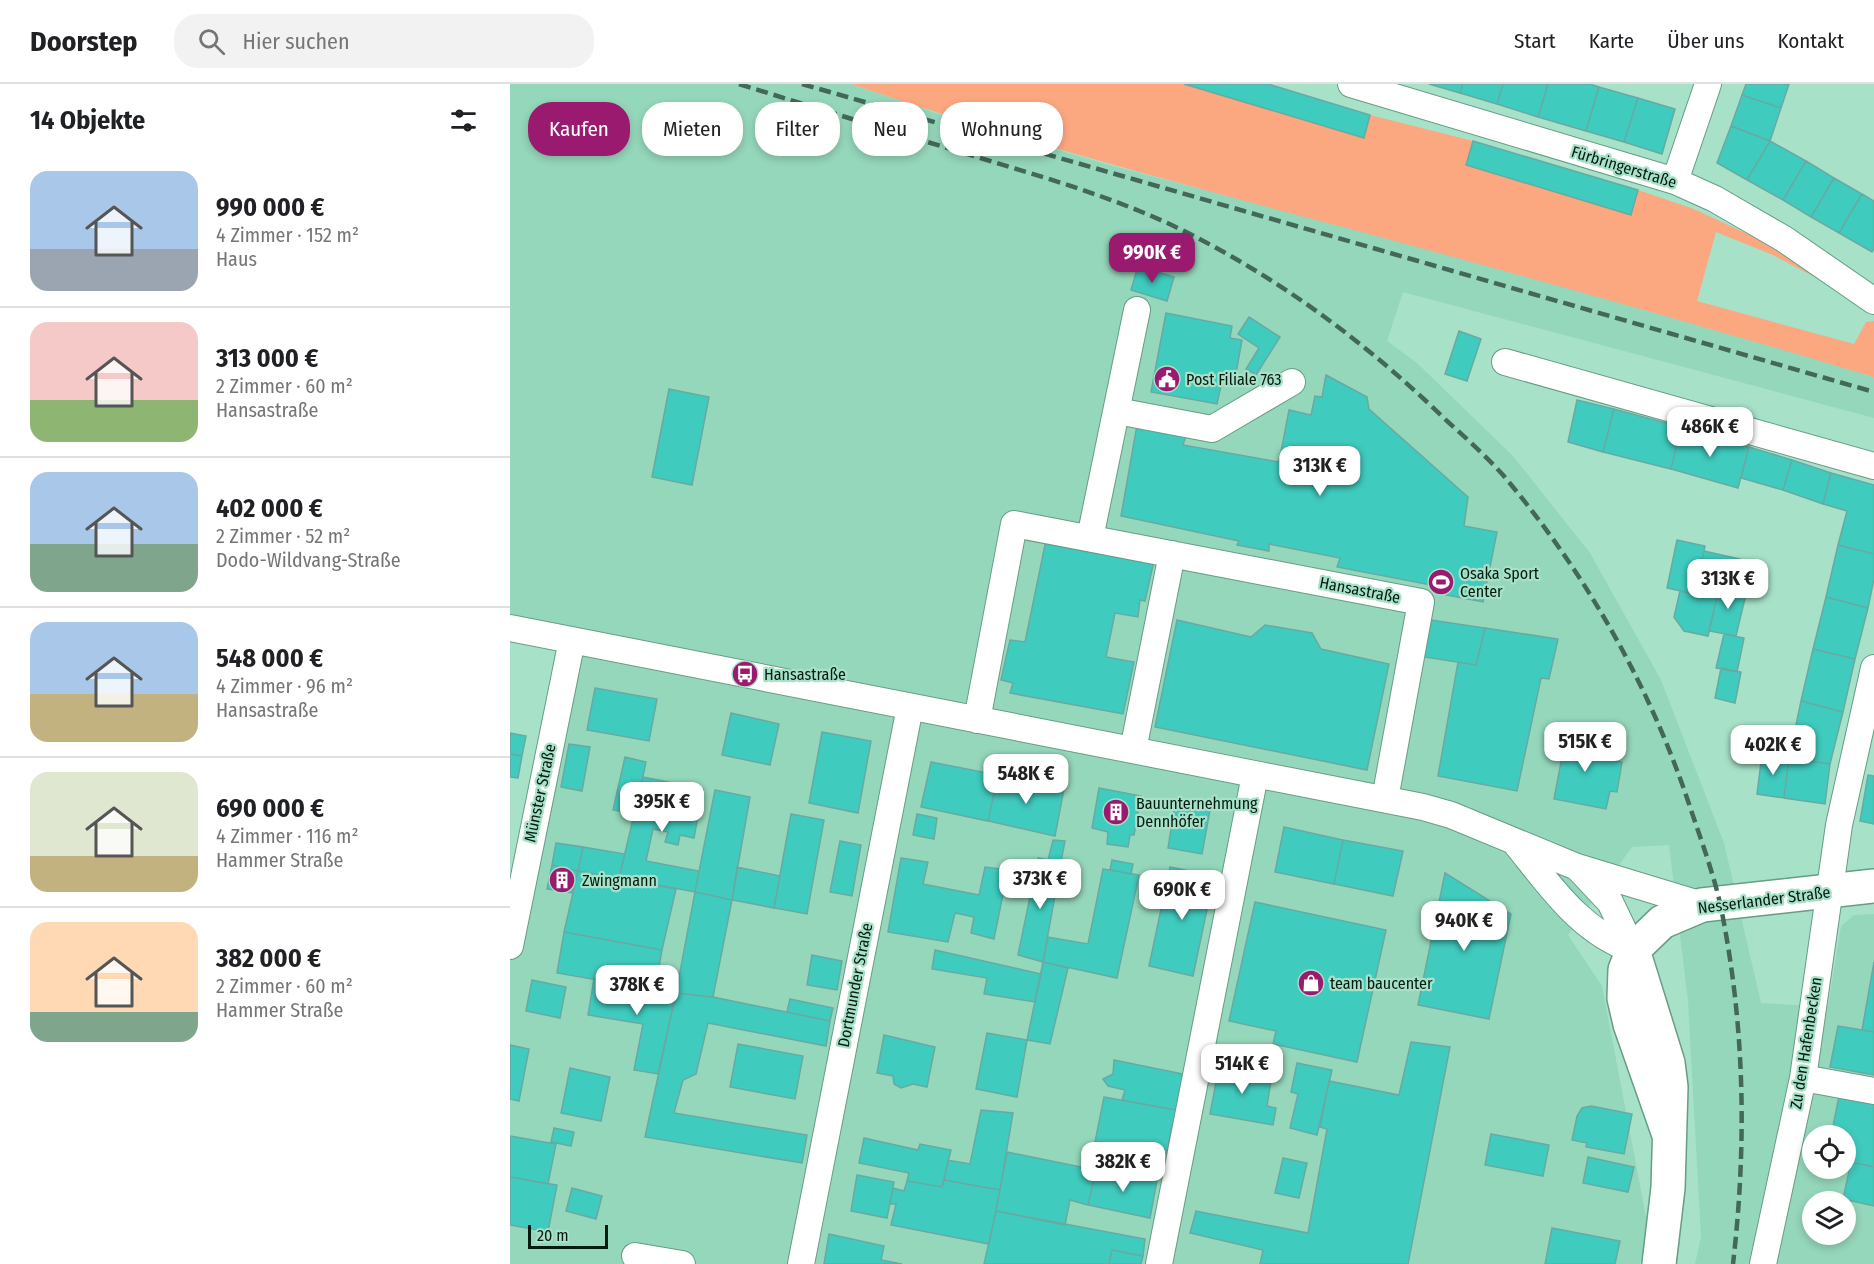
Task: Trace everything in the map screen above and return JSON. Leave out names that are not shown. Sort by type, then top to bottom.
[{"type":"main road","name":"Nesserlander Straße","points":[[1633,950],[1662,922],[1702,905],[1874,886]]},
{"type":"main road","points":[[1633,950],[1668,1063],[1671,1087],[1668,1188],[1659,1264]]},
{"type":"street","name":"Fürbringerstraße","points":[[1351,84],[1675,181],[1715,199],[1784,239],[1874,301]]},
{"type":"street","points":[[1675,181],[1708,84]]},
{"type":"street","points":[[1090,538],[1137,310]]},
{"type":"street","points":[[1505,362],[1874,466]]},
{"type":"street","points":[[1117,411],[1212,429],[1292,382]]},
{"type":"street","name":"Hansastraße","points":[[977,720],[1014,524],[1421,602],[1385,799]]},
{"type":"street","points":[[1134,750],[1172,554]]},
{"type":"street","points":[[510,628],[1385,799],[1451,815],[1577,867],[1702,905]]},
{"type":"street","name":"Münster Straße","points":[[510,946],[572,640]]},
{"type":"street","name":"Zu den Hafenbecken","points":[[1763,1264],[1803,1078],[1842,809],[1874,668]]},
{"type":"street","name":"Dortmunder Straße","points":[[801,1264],[910,707]]},
{"type":"street","points":[[1159,1264],[1256,775]]},
{"type":"street","points":[[1515,843],[1565,905],[1586,925],[1612,943],[1633,950]]},
{"type":"street","points":[[1577,867],[1599,887],[1610,902],[1633,950]]},
{"type":"street","points":[[1803,1078],[1874,1091]]},
{"type":"street","points":[[634,1256],[682,1264]]},
{"type":"shaded area","name":"Hansastraße","points":[[510,84],[851,84],[903,102],[852,102],[852,156],[928,156],[928,110],[940,115],[940,156],[1063,156],[1063,151],[1874,365],[1874,418],[1403,292],[1387,341],[1417,363],[1513,456],[1590,553],[1661,680],[1724,843],[1761,1003],[1828,1007],[1841,926],[1854,915],[1874,914],[1874,1264],[1695,1264],[1701,1237],[1688,1001],[1669,845],[1632,847],[1568,935],[1602,986],[1648,1227],[1640,1264],[510,1264],[510,946],[572,641],[510,628]]},
{"type":"shaded area","points":[[851,84],[1184,84],[1364,137],[1370,115],[1473,141],[1466,165],[1631,215],[1638,190],[1694,209],[1775,247],[1849,295],[1773,255],[1716,232],[1697,301],[1854,344],[1866,322],[1874,321],[1874,377],[1549,283],[1063,151],[1063,102],[940,102],[940,114],[928,110],[928,102],[904,102]]},
{"type":"building","points":[[1184,84],[1268,84],[1370,115],[1364,138]]},
{"type":"building","points":[[1429,84],[1463,84],[1460,93]]},
{"type":"building","points":[[1463,84],[1503,84],[1497,104],[1460,93]]},
{"type":"building","points":[[1503,84],[1548,84],[1538,117],[1497,104]]},
{"type":"building","points":[[1548,84],[1590,84],[1599,87],[1586,131],[1538,117]]},
{"type":"building","points":[[1746,84],[1789,84],[1781,108],[1742,95]]},
{"type":"building","points":[[1599,87],[1638,98],[1624,142],[1586,131]]},
{"type":"building","points":[[1742,95],[1781,108],[1770,141],[1731,126]]},
{"type":"building","points":[[1638,98],[1675,109],[1662,154],[1624,142]]},
{"type":"building","points":[[1731,126],[1770,141],[1747,180],[1717,163]]},
{"type":"building","points":[[1473,141],[1638,190],[1631,215],[1466,165]]},
{"type":"building","points":[[1770,141],[1806,161],[1783,200],[1747,180]]},
{"type":"building","points":[[1806,161],[1834,178],[1811,217],[1783,200]]},
{"type":"building","points":[[1834,178],[1862,194],[1839,233],[1811,217]]},
{"type":"building","points":[[1862,194],[1874,201],[1874,248],[1872,252],[1839,233]]},
{"type":"building","points":[[1138,266],[1174,277],[1167,301],[1131,290]]},
{"type":"building","points":[[1166,313],[1232,326],[1230,338],[1242,340],[1234,384],[1222,381],[1217,404],[1151,392]]},
{"type":"building","points":[[1249,317],[1280,337],[1256,375],[1246,369],[1259,348],[1238,334]]},
{"type":"building","points":[[1459,331],[1481,339],[1467,381],[1445,374]]},
{"type":"building","points":[[1326,375],[1367,397],[1369,409],[1468,497],[1464,526],[1497,532],[1483,602],[1446,595],[1447,588],[1337,567],[1340,558],[1269,544],[1269,551],[1237,545],[1239,541],[1121,516],[1137,425],[1186,435],[1183,445],[1279,462],[1289,410],[1311,415],[1315,396],[1322,397]]},
{"type":"building","points":[[669,389],[709,397],[692,485],[652,477]]},
{"type":"building","points":[[1577,400],[1614,409],[1603,452],[1568,442]]},
{"type":"building","points":[[1614,409],[1681,427],[1671,469],[1603,452]]},
{"type":"building","points":[[1681,427],[1749,447],[1738,488],[1671,469]]},
{"type":"building","points":[[1749,447],[1792,460],[1783,490],[1741,478]]},
{"type":"building","points":[[1792,460],[1831,473],[1823,504],[1783,490]]},
{"type":"building","points":[[1831,473],[1874,485],[1874,554],[1838,545],[1847,511],[1823,504]]},
{"type":"building","points":[[1046,540],[1155,556],[1145,601],[1140,600],[1138,617],[1115,613],[1106,657],[1134,662],[1123,714],[1010,693],[1013,683],[1001,680],[1010,640],[1025,642]]},
{"type":"building","points":[[1677,540],[1705,546],[1694,594],[1667,588]]},
{"type":"building","points":[[1838,545],[1874,554],[1874,579],[1868,608],[1826,597]]},
{"type":"building","points":[[1704,551],[1753,562],[1747,590],[1720,584],[1708,636],[1684,631],[1674,617],[1680,591],[1694,594]]},
{"type":"building","points":[[1720,584],[1747,590],[1736,636],[1709,631]]},
{"type":"building","points":[[1826,597],[1868,608],[1855,659],[1813,649]]},
{"type":"building","points":[[1177,620],[1251,637],[1265,625],[1312,633],[1321,649],[1389,664],[1367,770],[1155,727]]},
{"type":"building","points":[[1431,620],[1485,628],[1476,665],[1424,657]]},
{"type":"building","points":[[1485,628],[1558,639],[1549,679],[1541,678],[1517,791],[1438,776],[1458,662],[1476,665]]},
{"type":"building","points":[[1724,634],[1744,638],[1737,672],[1716,668]]},
{"type":"building","points":[[1813,649],[1855,659],[1843,712],[1801,701]]},
{"type":"building","points":[[1721,668],[1741,672],[1735,703],[1715,698]]},
{"type":"building","points":[[595,688],[657,699],[649,741],[587,730]]},
{"type":"building","points":[[1801,701],[1843,712],[1830,764],[1789,758]]},
{"type":"building","points":[[731,713],[779,724],[770,765],[722,755]]},
{"type":"building","points":[[1568,725],[1588,729],[1584,755],[1622,762],[1617,792],[1610,791],[1606,809],[1554,799]]},
{"type":"building","points":[[822,732],[871,741],[858,813],[809,803]]},
{"type":"building","points":[[510,733],[526,736],[522,756],[510,754]]},
{"type":"building","points":[[569,744],[590,747],[582,791],[561,787]]},
{"type":"building","points":[[510,754],[522,756],[518,778],[510,777]]},
{"type":"building","points":[[1762,754],[1789,758],[1784,798],[1757,794]]},
{"type":"building","points":[[625,757],[646,762],[635,814],[613,810]]},
{"type":"building","points":[[1789,758],[1830,764],[1825,804],[1784,798]]},
{"type":"building","points":[[931,762],[998,775],[988,821],[921,807]]},
{"type":"building","points":[[998,775],[1064,789],[1055,836],[988,821]]},
{"type":"building","points":[[1868,775],[1874,776],[1874,824],[1860,821]]},
{"type":"building","points":[[643,777],[703,789],[694,838],[680,835],[678,845],[665,842],[668,832],[653,829],[646,861],[699,871],[695,892],[619,878]]},
{"type":"building","name":"Bauunternehmung Dennhöfer","points":[[1099,788],[1141,796],[1134,835],[1130,835],[1128,847],[1107,844],[1108,832],[1092,828]]},
{"type":"building","points":[[715,790],[750,797],[732,900],[695,892]]},
{"type":"building","points":[[1175,804],[1210,810],[1202,854],[1168,848]]},
{"type":"building","points":[[791,814],[824,820],[807,914],[774,908]]},
{"type":"building","points":[[917,814],[937,818],[934,839],[913,835]]},
{"type":"building","points":[[1284,827],[1343,840],[1334,884],[1275,872]]},
{"type":"building","points":[[1053,840],[1065,841],[1061,862],[1048,860]]},
{"type":"building","points":[[1343,840],[1403,851],[1393,896],[1334,884]]},
{"type":"building","points":[[840,841],[861,845],[852,896],[830,892]]},
{"type":"building","points":[[556,843],[583,847],[578,871],[552,865]]},
{"type":"building","points":[[583,847],[625,854],[619,878],[578,871]]},
{"type":"building","points":[[901,858],[928,862],[923,884],[979,895],[985,867],[1008,870],[994,939],[971,933],[974,917],[955,913],[948,942],[888,932]]},
{"type":"building","points":[[1038,858],[1061,862],[1043,962],[1018,955]]},
{"type":"building","points":[[1112,860],[1133,864],[1131,874],[1110,870]]},
{"type":"building","name":"Zwingmann","points":[[552,865],[578,871],[572,893],[547,889]]},
{"type":"building","points":[[737,867],[780,876],[774,908],[732,900]]},
{"type":"building","points":[[1170,867],[1214,876],[1193,976],[1149,966]]},
{"type":"building","points":[[1103,869],[1139,875],[1117,978],[1043,962],[1048,937],[1088,944]]},
{"type":"building","points":[[578,871],[676,889],[662,950],[564,932]]},
{"type":"building","points":[[1445,873],[1511,914],[1489,1019],[1418,1005]]},
{"type":"building","points":[[695,892],[732,900],[713,997],[676,993]]},
{"type":"building","points":[[1255,902],[1386,930],[1357,1062],[1273,1044],[1276,1031],[1229,1021]]},
{"type":"building","points":[[564,932],[662,950],[655,990],[557,973]]},
{"type":"building","points":[[935,950],[1041,974],[1035,1002],[984,994],[987,978],[932,969]]},
{"type":"building","points":[[812,955],[842,961],[837,990],[807,985]]},
{"type":"building","points":[[1043,962],[1068,968],[1050,1044],[1027,1040]]},
{"type":"building","points":[[1874,962],[1874,1032],[1862,1030]]},
{"type":"building","points":[[594,979],[676,993],[658,1074],[634,1070],[643,1024],[588,1015]]},
{"type":"building","points":[[532,980],[566,987],[560,1018],[526,1011]]},
{"type":"building","points":[[676,993],[713,997],[830,1021],[826,1046],[708,1023],[696,1074],[683,1080],[674,1113],[807,1135],[802,1163],[645,1137]]},
{"type":"building","points":[[790,999],[833,1008],[830,1021],[787,1012]]},
{"type":"building","points":[[1838,1026],[1874,1032],[1874,1075],[1830,1067]]},
{"type":"building","points":[[987,1033],[1027,1040],[1017,1097],[976,1089]]},
{"type":"building","points":[[884,1035],[935,1047],[927,1087],[913,1084],[901,1088],[894,1084],[893,1076],[877,1073]]},
{"type":"building","points":[[1411,1042],[1450,1047],[1408,1264],[1260,1264],[1263,1250],[1190,1233],[1196,1211],[1308,1233],[1327,1129],[1320,1127],[1329,1081],[1399,1095]]},
{"type":"building","points":[[738,1044],[803,1056],[795,1099],[730,1087]]},
{"type":"building","points":[[510,1045],[529,1049],[519,1101],[510,1099]]},
{"type":"building","points":[[1114,1060],[1183,1074],[1176,1110],[1122,1100],[1125,1090],[1108,1086],[1103,1079],[1113,1074]]},
{"type":"building","points":[[1220,1061],[1246,1065],[1245,1076],[1271,1081],[1267,1106],[1276,1108],[1273,1125],[1210,1114]]},
{"type":"building","points":[[1297,1063],[1332,1070],[1317,1135],[1290,1128],[1298,1094],[1291,1092]]},
{"type":"building","points":[[570,1068],[610,1077],[601,1121],[561,1113]]},
{"type":"building","points":[[1839,1096],[1874,1103],[1874,1167],[1856,1163],[1856,1125],[1833,1125]]},
{"type":"building","points":[[1104,1097],[1176,1110],[1166,1154],[1095,1142]]},
{"type":"building","points":[[1591,1106],[1632,1114],[1624,1154],[1586,1147],[1587,1143],[1572,1140],[1577,1116],[1582,1108]]},
{"type":"building","points":[[981,1110],[1013,1113],[1000,1190],[944,1180],[948,1160],[970,1164]]},
{"type":"building","points":[[554,1128],[574,1132],[571,1146],[551,1142]]},
{"type":"building","points":[[1491,1134],[1549,1145],[1543,1176],[1485,1165]]},
{"type":"building","points":[[510,1136],[556,1144],[548,1184],[510,1177]]},
{"type":"building","points":[[864,1138],[918,1150],[920,1144],[951,1150],[942,1187],[907,1181],[909,1173],[859,1163]]},
{"type":"building","points":[[1007,1152],[1096,1170],[1088,1205],[1070,1200],[1065,1225],[996,1211]]},
{"type":"building","points":[[1588,1157],[1634,1167],[1628,1192],[1583,1183]]},
{"type":"building","points":[[1283,1158],[1307,1163],[1299,1198],[1275,1193]]},
{"type":"building","points":[[1856,1163],[1874,1167],[1874,1206],[1856,1202],[1856,1191],[1845,1191],[1847,1179],[1856,1179]]},
{"type":"building","points":[[1096,1170],[1157,1180],[1150,1218],[1088,1205]]},
{"type":"building","points":[[857,1175],[894,1182],[887,1218],[851,1211]]},
{"type":"building","points":[[510,1177],[557,1185],[548,1232],[510,1225]]},
{"type":"building","points":[[944,1180],[1000,1190],[989,1244],[891,1225],[896,1204],[890,1204],[893,1188],[904,1191],[907,1181],[942,1187]]},
{"type":"building","points":[[572,1188],[602,1196],[596,1219],[566,1211]]},
{"type":"building","points":[[996,1211],[1145,1239],[1143,1256],[1112,1250],[1109,1264],[984,1264]]},
{"type":"building","points":[[1552,1228],[1620,1241],[1615,1264],[1545,1264]]},
{"type":"building","points":[[829,1234],[884,1246],[881,1260],[902,1264],[824,1264]]},
{"type":"building","points":[[1112,1250],[1143,1256],[1141,1264],[1109,1264]]},
{"type":"railway","points":[[739,84],[1064,184],[1141,211],[1190,234],[1260,273],[1326,318],[1418,393],[1503,475],[1561,550],[1612,631],[1634,673],[1673,759],[1713,878],[1728,948],[1739,1038],[1742,1128],[1733,1264]]},
{"type":"railway","points":[[802,84],[1874,392]]},
{"type":"place","name":"Post Filiale 763","points":[[1167,379]]},
{"type":"place","name":"Osaka Sport Center","points":[[1441,582]]},
{"type":"place","name":"Hansastraße","points":[[745,674]]},
{"type":"place","name":"Bauunternehmung Dennhöfer","points":[[1116,812]]},
{"type":"place","name":"Zwingmann","points":[[562,880]]},
{"type":"place","name":"team baucenter","points":[[1311,983]]}]
